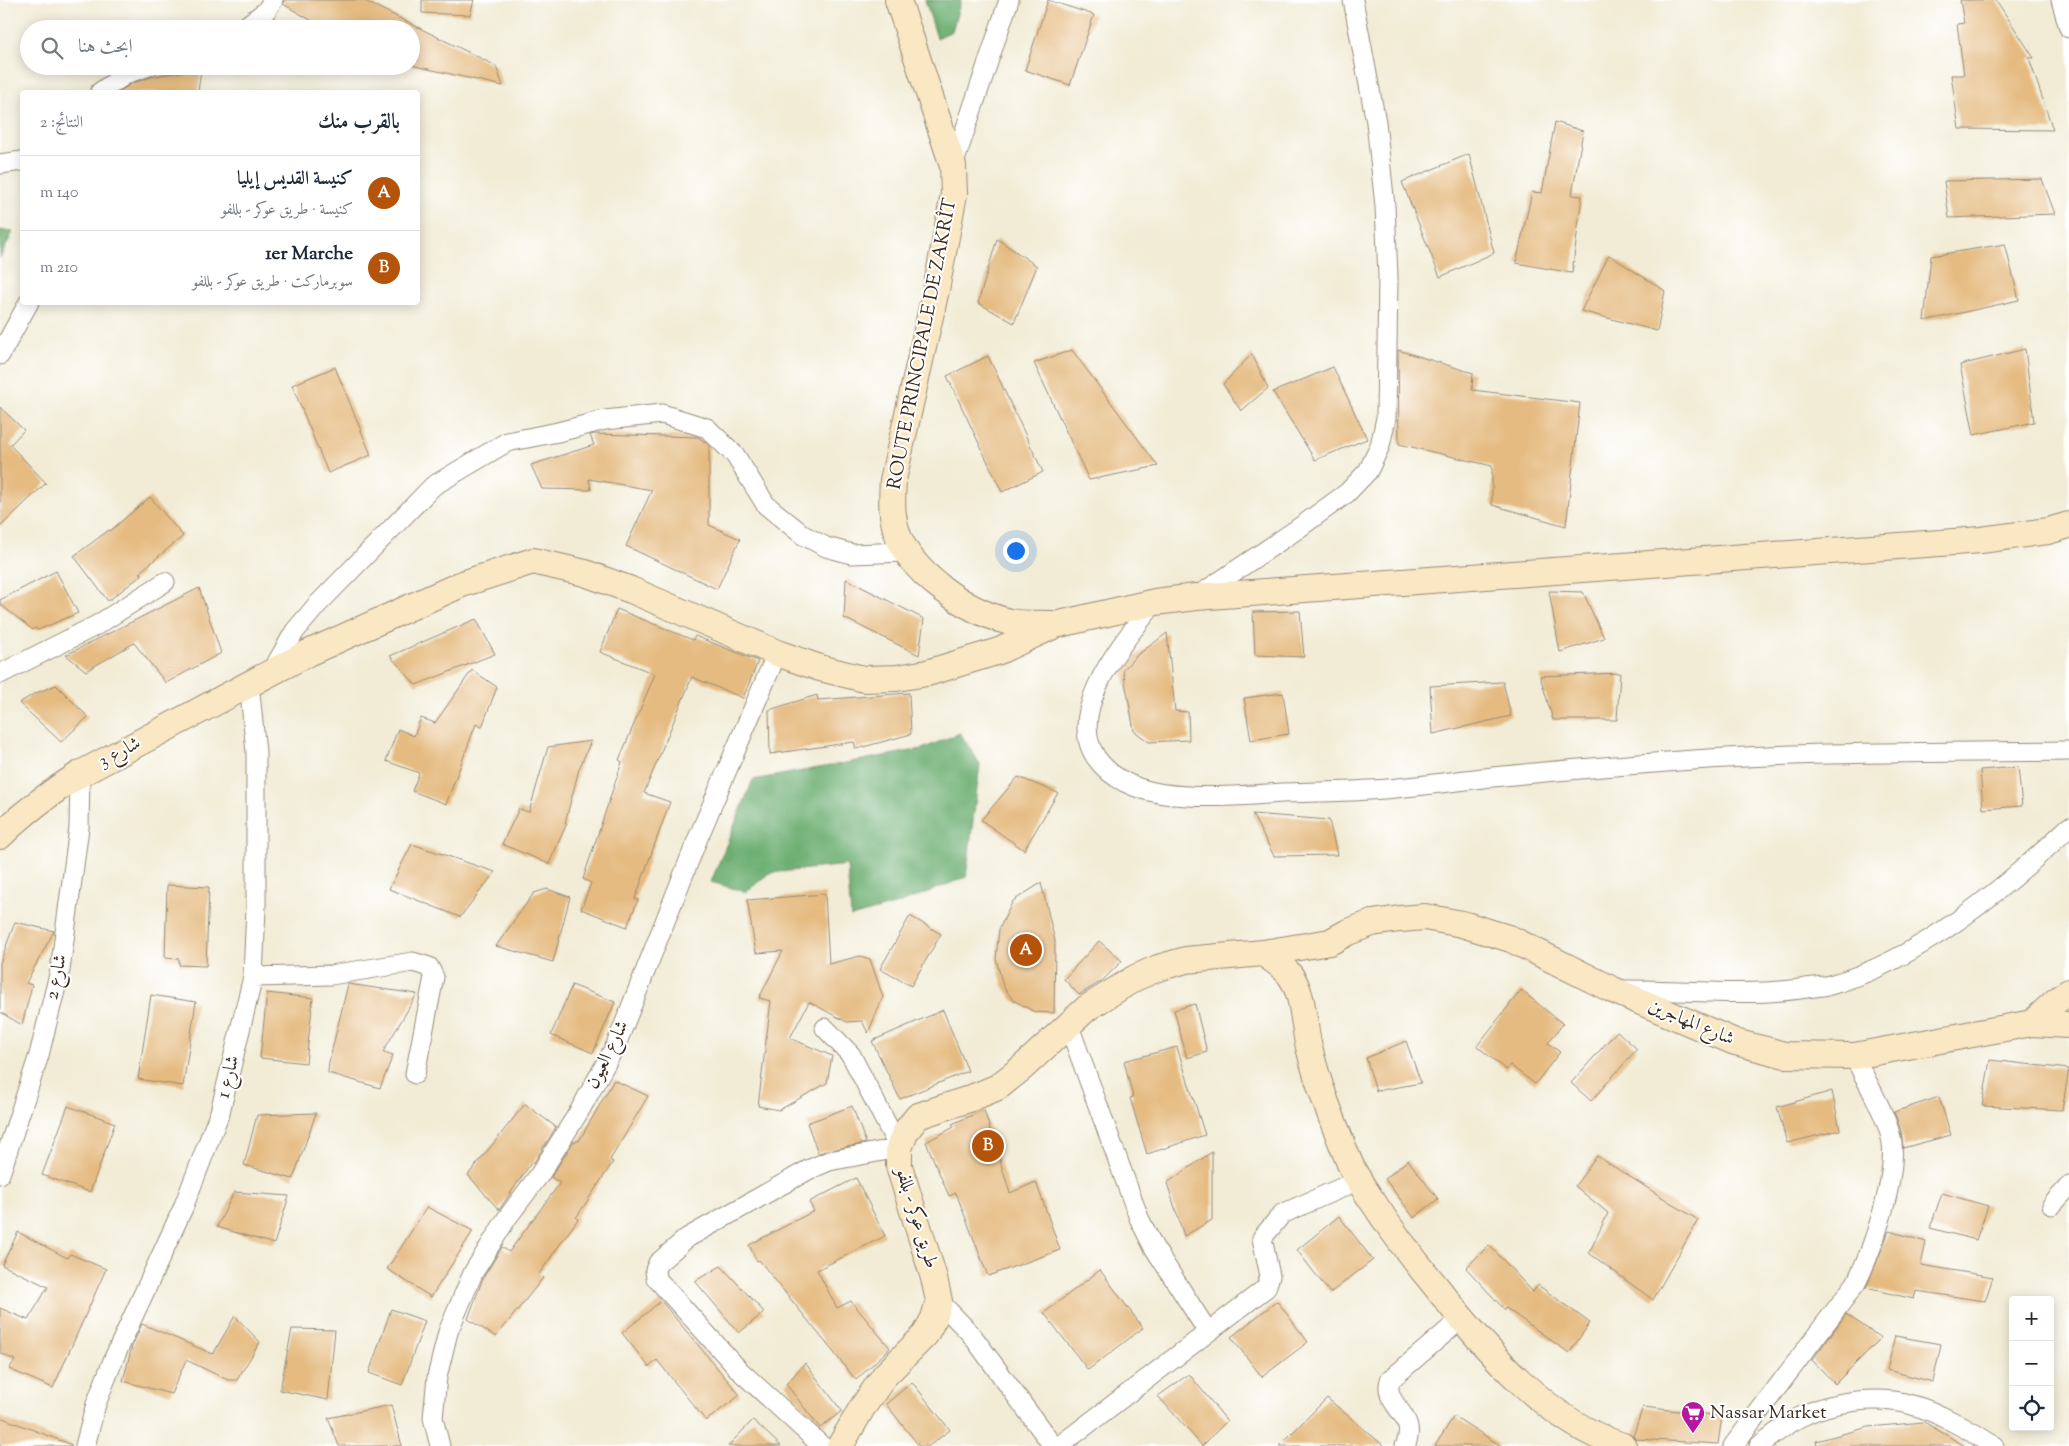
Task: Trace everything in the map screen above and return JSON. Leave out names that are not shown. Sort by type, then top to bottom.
[{"type":"street","points":[[254,20],[266,11],[273,0]]},
{"type":"street","name":"ROUTE PRINCIPALE DE ZAKRÎT","points":[[898,0],[953,166],[954,194],[936,290],[893,480],[891,503],[896,530],[906,552],[920,569],[946,591],[974,609],[1011,622],[1055,624]]},
{"type":"street","points":[[953,166],[1009,0]]},
{"type":"street","points":[[1196,597],[1296,530],[1347,493],[1368,471],[1380,446],[1386,409],[1388,278],[1385,206],[1376,122],[1353,0]]},
{"type":"street","points":[[2061,0],[2069,28]]},
{"type":"street","points":[[103,90],[125,75]]},
{"type":"street","points":[[0,164],[20,161]]},
{"type":"street","points":[[0,355],[27,305]]},
{"type":"street","points":[[272,671],[295,631],[317,605],[433,486],[507,442],[605,420],[662,414],[707,428],[735,455],[766,505],[803,535],[826,546],[852,554],[906,552]]},
{"type":"street","points":[[1055,624],[1155,602],[1196,597],[1981,540],[2048,531],[2069,526]]},
{"type":"street","name":"شارع 3","points":[[0,836],[14,822],[54,790],[80,774],[272,671],[462,584],[491,573],[534,561],[585,573],[632,590],[778,653],[820,668],[864,679],[897,678],[927,673],[999,651],[1055,624]]},
{"type":"street","points":[[0,674],[97,625],[165,582]]},
{"type":"street","points":[[1155,602],[1106,669],[1090,701],[1087,732],[1092,750],[1102,766],[1134,786],[1155,793],[1189,796],[1371,790],[1660,762],[1830,754],[2069,750]]},
{"type":"street","name":"شارع العيون","points":[[440,1446],[433,1418],[437,1377],[448,1332],[473,1274],[507,1218],[540,1174],[575,1118],[616,1045],[698,838],[778,653]]},
{"type":"street","name":"شارع 1","points":[[85,1446],[96,1404],[114,1358],[183,1208],[220,1112],[253,977],[256,908],[256,761],[250,683]]},
{"type":"street","name":"شارع 2","points":[[0,1174],[39,1055],[60,970],[79,828],[80,774]]},
{"type":"street","points":[[1613,990],[1777,992],[1829,985],[1880,966],[1940,934],[2039,855],[2069,827]]},
{"type":"street","name":"شارع المهاجرين","points":[[1297,992],[1310,963],[1321,949],[1330,942],[1348,932],[1372,923],[1425,916],[1462,924],[1511,939],[1613,990],[1735,1042],[1784,1055],[1854,1056],[2050,1024]]},
{"type":"street","name":"شارع المهاجرين","points":[[1264,953],[1330,942]]},
{"type":"street","points":[[1264,953],[1283,967],[1290,975],[1297,992],[1310,1052],[1349,1162],[1399,1241],[1461,1319],[1520,1380],[1552,1408],[1580,1428],[1606,1441],[1623,1446]]},
{"type":"street","name":"طريق عوكر - بللفو","points":[[939,1301],[934,1278],[899,1166],[899,1148],[906,1131],[918,1116],[969,1099],[998,1086],[1069,1026],[1087,1008],[1135,978],[1158,968],[1186,960],[1264,953]]},
{"type":"street","points":[[253,977],[331,975],[413,962],[429,967],[434,976],[415,1074]]},
{"type":"street","points":[[2069,992],[2056,1001],[2050,1024],[2069,1038]]},
{"type":"street","points":[[1069,1026],[1138,1218],[1153,1246],[1208,1332]]},
{"type":"street","points":[[822,1446],[740,1371],[656,1278],[655,1270],[658,1263],[687,1238],[808,1170],[829,1161],[899,1148],[851,1055],[825,1028]]},
{"type":"street","points":[[1733,1446],[1856,1283],[1872,1247],[1892,1162],[1892,1142],[1884,1120],[1854,1056]]},
{"type":"street","points":[[1058,1446],[1266,1288],[1270,1276],[1262,1238],[1282,1214],[1359,1180]]},
{"type":"street","points":[[2052,1205],[2069,1186]]},
{"type":"street","points":[[840,1446],[862,1408],[885,1375],[924,1335],[934,1318],[939,1301],[971,1334],[1053,1446]]},
{"type":"street","points":[[1405,1446],[1409,1430],[1405,1417],[1391,1398],[1388,1390],[1390,1380],[1461,1319]]},
{"type":"street","points":[[1759,1446],[1799,1418],[1812,1412],[1834,1404],[1868,1400],[1911,1404],[1939,1416],[1994,1446]]},
{"type":"green space","points":[[925,0],[961,0],[952,31],[937,38]]},
{"type":"green space","points":[[0,230],[13,232],[0,258]]},
{"type":"green space","points":[[960,733],[980,764],[966,877],[898,904],[851,917],[847,865],[769,873],[746,892],[711,882],[753,780],[922,749]]},
{"type":"building","points":[[284,0],[363,0],[403,20],[311,20],[283,4]]},
{"type":"building","points":[[422,0],[474,0],[470,15],[422,13]]},
{"type":"building","points":[[1048,0],[1094,15],[1070,85],[1025,70]]},
{"type":"building","points":[[1960,0],[1996,0],[2034,58],[2029,58],[2053,130],[1959,129],[1951,75],[1964,75],[1957,24],[1964,23]]},
{"type":"building","points":[[420,28],[496,66],[503,86],[420,67]]},
{"type":"building","points":[[200,75],[198,90],[122,90],[133,83],[154,76]]},
{"type":"building","points":[[1555,122],[1583,131],[1572,195],[1582,196],[1572,273],[1516,263],[1532,192],[1542,193]]},
{"type":"building","points":[[1469,154],[1494,253],[1440,277],[1402,182]]},
{"type":"building","points":[[2042,179],[2055,214],[1949,218],[1944,181]]},
{"type":"building","points":[[997,239],[1037,266],[1014,323],[978,303]]},
{"type":"building","points":[[2005,244],[2019,300],[1924,321],[1931,256]]},
{"type":"building","points":[[1609,255],[1665,291],[1657,331],[1581,311]]},
{"type":"building","points":[[2025,349],[2034,422],[1974,435],[1960,365]]},
{"type":"building","points":[[1072,350],[1158,466],[1089,480],[1034,363]]},
{"type":"building","points":[[1398,350],[1473,373],[1472,390],[1580,403],[1566,526],[1492,505],[1492,466],[1399,444]]},
{"type":"building","points":[[1252,354],[1268,388],[1241,411],[1223,384]]},
{"type":"building","points":[[988,356],[1043,472],[1002,492],[947,376]]},
{"type":"building","points":[[335,367],[371,455],[328,473],[292,385]]},
{"type":"building","points":[[1333,367],[1367,439],[1315,460],[1273,392]]},
{"type":"building","points":[[0,407],[24,430],[10,445],[46,483],[0,527]]},
{"type":"building","points":[[590,435],[698,437],[709,445],[709,525],[740,539],[717,589],[626,546],[652,490],[589,479],[591,490],[542,489],[531,465],[594,445]]},
{"type":"building","points":[[150,497],[183,536],[140,572],[142,575],[108,601],[74,556],[110,531]]},
{"type":"building","points":[[56,571],[78,613],[38,630],[35,628],[33,630],[0,604],[0,600]]},
{"type":"building","points":[[846,579],[924,619],[919,655],[844,618]]},
{"type":"building","points":[[199,588],[221,653],[166,683],[134,643],[86,671],[66,655]]},
{"type":"building","points":[[1549,591],[1583,592],[1604,638],[1560,652]]},
{"type":"building","points":[[617,609],[693,640],[695,636],[758,661],[743,698],[692,677],[644,793],[670,802],[635,899],[638,900],[627,927],[581,909],[591,883],[583,879],[622,762],[619,760],[655,674],[600,652]]},
{"type":"building","points":[[1300,611],[1304,657],[1255,655],[1253,612]]},
{"type":"building","points":[[476,619],[495,654],[416,685],[390,656]]},
{"type":"building","points":[[1167,633],[1175,711],[1188,712],[1189,740],[1149,742],[1134,731],[1123,670],[1136,656]]},
{"type":"building","points":[[472,670],[497,687],[482,727],[476,724],[446,804],[412,791],[419,773],[386,761],[398,729],[414,736],[421,718],[435,723]]},
{"type":"building","points":[[1620,673],[1617,720],[1553,720],[1540,676]]},
{"type":"building","points":[[1503,682],[1511,716],[1433,734],[1430,686]]},
{"type":"building","points":[[56,685],[88,717],[61,742],[19,703],[34,694]]},
{"type":"building","points":[[909,693],[911,734],[856,749],[854,742],[770,754],[769,710],[817,695],[818,700]]},
{"type":"building","points":[[1283,693],[1289,734],[1251,740],[1244,698]]},
{"type":"building","points":[[591,741],[579,769],[565,823],[567,823],[549,864],[502,844],[519,809],[529,812],[548,747]]},
{"type":"building","points":[[2018,767],[2022,806],[1983,809],[1980,770]]},
{"type":"building","points":[[1018,777],[1058,793],[1024,850],[981,820]]},
{"type":"building","points":[[1252,814],[1329,820],[1337,855],[1274,856]]},
{"type":"building","points":[[412,844],[495,872],[460,917],[389,889]]},
{"type":"building","points":[[1041,883],[1055,941],[1054,1013],[1035,1012],[1013,1000],[1003,986],[996,959],[999,929],[1013,901]]},
{"type":"building","points":[[167,885],[209,887],[206,966],[179,965],[179,959],[165,958]]},
{"type":"building","points":[[547,889],[570,897],[553,962],[496,946],[534,893]]},
{"type":"building","points":[[825,894],[829,964],[860,956],[870,959],[883,997],[868,1033],[862,1021],[847,1022],[809,1002],[790,1038],[832,1056],[827,1083],[779,1110],[758,1106],[771,1001],[759,998],[783,951],[756,953],[747,900]]},
{"type":"building","points":[[910,916],[941,934],[911,986],[880,969]]},
{"type":"building","points":[[15,922],[54,931],[26,983],[32,985],[22,1025],[0,1012],[0,963]]},
{"type":"building","points":[[1099,941],[1122,961],[1103,980],[1079,995],[1064,979]]},
{"type":"building","points":[[348,984],[417,994],[383,1052],[393,1055],[380,1088],[328,1073]]},
{"type":"building","points":[[572,985],[615,1002],[593,1053],[551,1035]]},
{"type":"building","points":[[1521,990],[1563,1024],[1548,1043],[1560,1052],[1535,1084],[1510,1065],[1506,1070],[1477,1046]]},
{"type":"building","points":[[267,993],[313,998],[306,1063],[260,1058]]},
{"type":"building","points":[[151,995],[196,1002],[183,1086],[138,1079]]},
{"type":"building","points":[[1195,1004],[1207,1052],[1187,1058],[1174,1010]]},
{"type":"building","points":[[943,1010],[968,1071],[900,1099],[872,1041]]},
{"type":"building","points":[[1617,1031],[1637,1049],[1591,1101],[1571,1083]]},
{"type":"building","points":[[1406,1041],[1421,1083],[1376,1091],[1366,1058]]},
{"type":"building","points":[[1177,1047],[1205,1135],[1147,1154],[1130,1098],[1133,1097],[1124,1061]]},
{"type":"building","points":[[1990,1060],[2069,1069],[2062,1110],[1982,1106]]},
{"type":"building","points":[[614,1080],[648,1096],[610,1160],[613,1162],[576,1218],[578,1219],[539,1274],[543,1278],[496,1337],[468,1319],[483,1278],[502,1247],[509,1252],[560,1183],[551,1177],[574,1141],[579,1141]]},
{"type":"building","points":[[1832,1091],[1840,1130],[1787,1143],[1777,1107]]},
{"type":"building","points":[[1939,1097],[1951,1135],[1903,1148],[1901,1131],[1894,1112]]},
{"type":"building","points":[[525,1104],[556,1127],[533,1164],[531,1163],[499,1210],[468,1175]]},
{"type":"building","points":[[68,1106],[115,1123],[90,1192],[42,1175]]},
{"type":"building","points":[[852,1106],[866,1143],[818,1153],[807,1123]]},
{"type":"building","points":[[984,1110],[1010,1193],[1036,1182],[1060,1250],[988,1276],[956,1193],[949,1196],[926,1142],[954,1127],[952,1124]]},
{"type":"building","points":[[316,1113],[293,1179],[244,1165],[257,1115]]},
{"type":"building","points":[[1212,1152],[1212,1220],[1184,1236],[1167,1183]]},
{"type":"building","points":[[1597,1156],[1698,1220],[1653,1300],[1589,1253],[1608,1213],[1575,1186]]},
{"type":"building","points":[[1408,1160],[1438,1199],[1414,1218],[1385,1179]]},
{"type":"building","points":[[856,1178],[885,1236],[817,1270],[837,1308],[851,1301],[890,1348],[856,1380],[759,1260],[757,1261],[749,1245],[814,1211],[809,1202]]},
{"type":"building","points":[[234,1192],[289,1196],[274,1244],[217,1227]]},
{"type":"building","points":[[1942,1193],[1988,1206],[1976,1240],[1930,1228]]},
{"type":"building","points":[[427,1207],[473,1231],[431,1297],[387,1269]]},
{"type":"building","points":[[1339,1216],[1373,1260],[1330,1293],[1297,1250]]},
{"type":"building","points":[[1889,1231],[1926,1242],[1921,1265],[1993,1277],[1985,1301],[1916,1291],[1914,1299],[1866,1288]]},
{"type":"building","points":[[18,1232],[67,1258],[70,1254],[106,1269],[53,1388],[9,1369],[15,1360],[0,1353],[0,1308],[28,1320],[48,1287],[2,1265]]},
{"type":"building","points":[[1489,1245],[1533,1292],[1538,1285],[1590,1323],[1569,1353],[1506,1308],[1505,1310],[1466,1268]]},
{"type":"building","points":[[721,1266],[764,1312],[739,1333],[695,1281]]},
{"type":"building","points":[[1100,1270],[1143,1328],[1088,1370],[1044,1313]]},
{"type":"building","points":[[661,1301],[740,1395],[706,1421],[657,1360],[649,1367],[622,1333]]},
{"type":"building","points":[[1277,1301],[1308,1342],[1262,1377],[1231,1337]]},
{"type":"building","points":[[391,1309],[425,1321],[402,1385],[369,1373]]},
{"type":"building","points":[[1846,1314],[1881,1338],[1835,1384],[1812,1360]]},
{"type":"building","points":[[235,1316],[260,1342],[237,1380],[228,1380],[186,1360],[171,1394],[123,1381],[132,1346],[142,1324],[213,1354]]},
{"type":"building","points":[[292,1329],[335,1330],[328,1400],[280,1390]]},
{"type":"building","points":[[1895,1336],[1941,1344],[1933,1382],[1887,1370]]},
{"type":"building","points":[[805,1363],[842,1411],[820,1428],[786,1384]]},
{"type":"building","points":[[1189,1374],[1227,1421],[1202,1446],[1158,1396]]},
{"type":"building","points":[[912,1382],[950,1430],[929,1446],[919,1446],[886,1404]]},
{"type":"building","points":[[1327,1398],[1384,1446],[1279,1446]]},
{"type":"building","points":[[391,1405],[402,1446],[339,1446],[328,1418]]},
{"type":"building","points":[[1643,1407],[1722,1416],[1718,1444],[1636,1439],[1633,1436]]},
{"type":"building","points":[[1454,1416],[1501,1446],[1435,1446]]},
{"type":"building","points":[[0,1417],[72,1445],[0,1446]]},
{"type":"building","points":[[753,1420],[781,1446],[728,1446]]},
{"type":"building","points":[[1924,1422],[1965,1446],[1817,1446],[1816,1441],[1869,1427]]},
{"type":"place","name":"كنيسة القديس إيليا","points":[[1026,950]]},
{"type":"place","name":"1er Marche","points":[[988,1146]]},
{"type":"place","name":"Nassar Market","points":[[1693,1434]]}]
